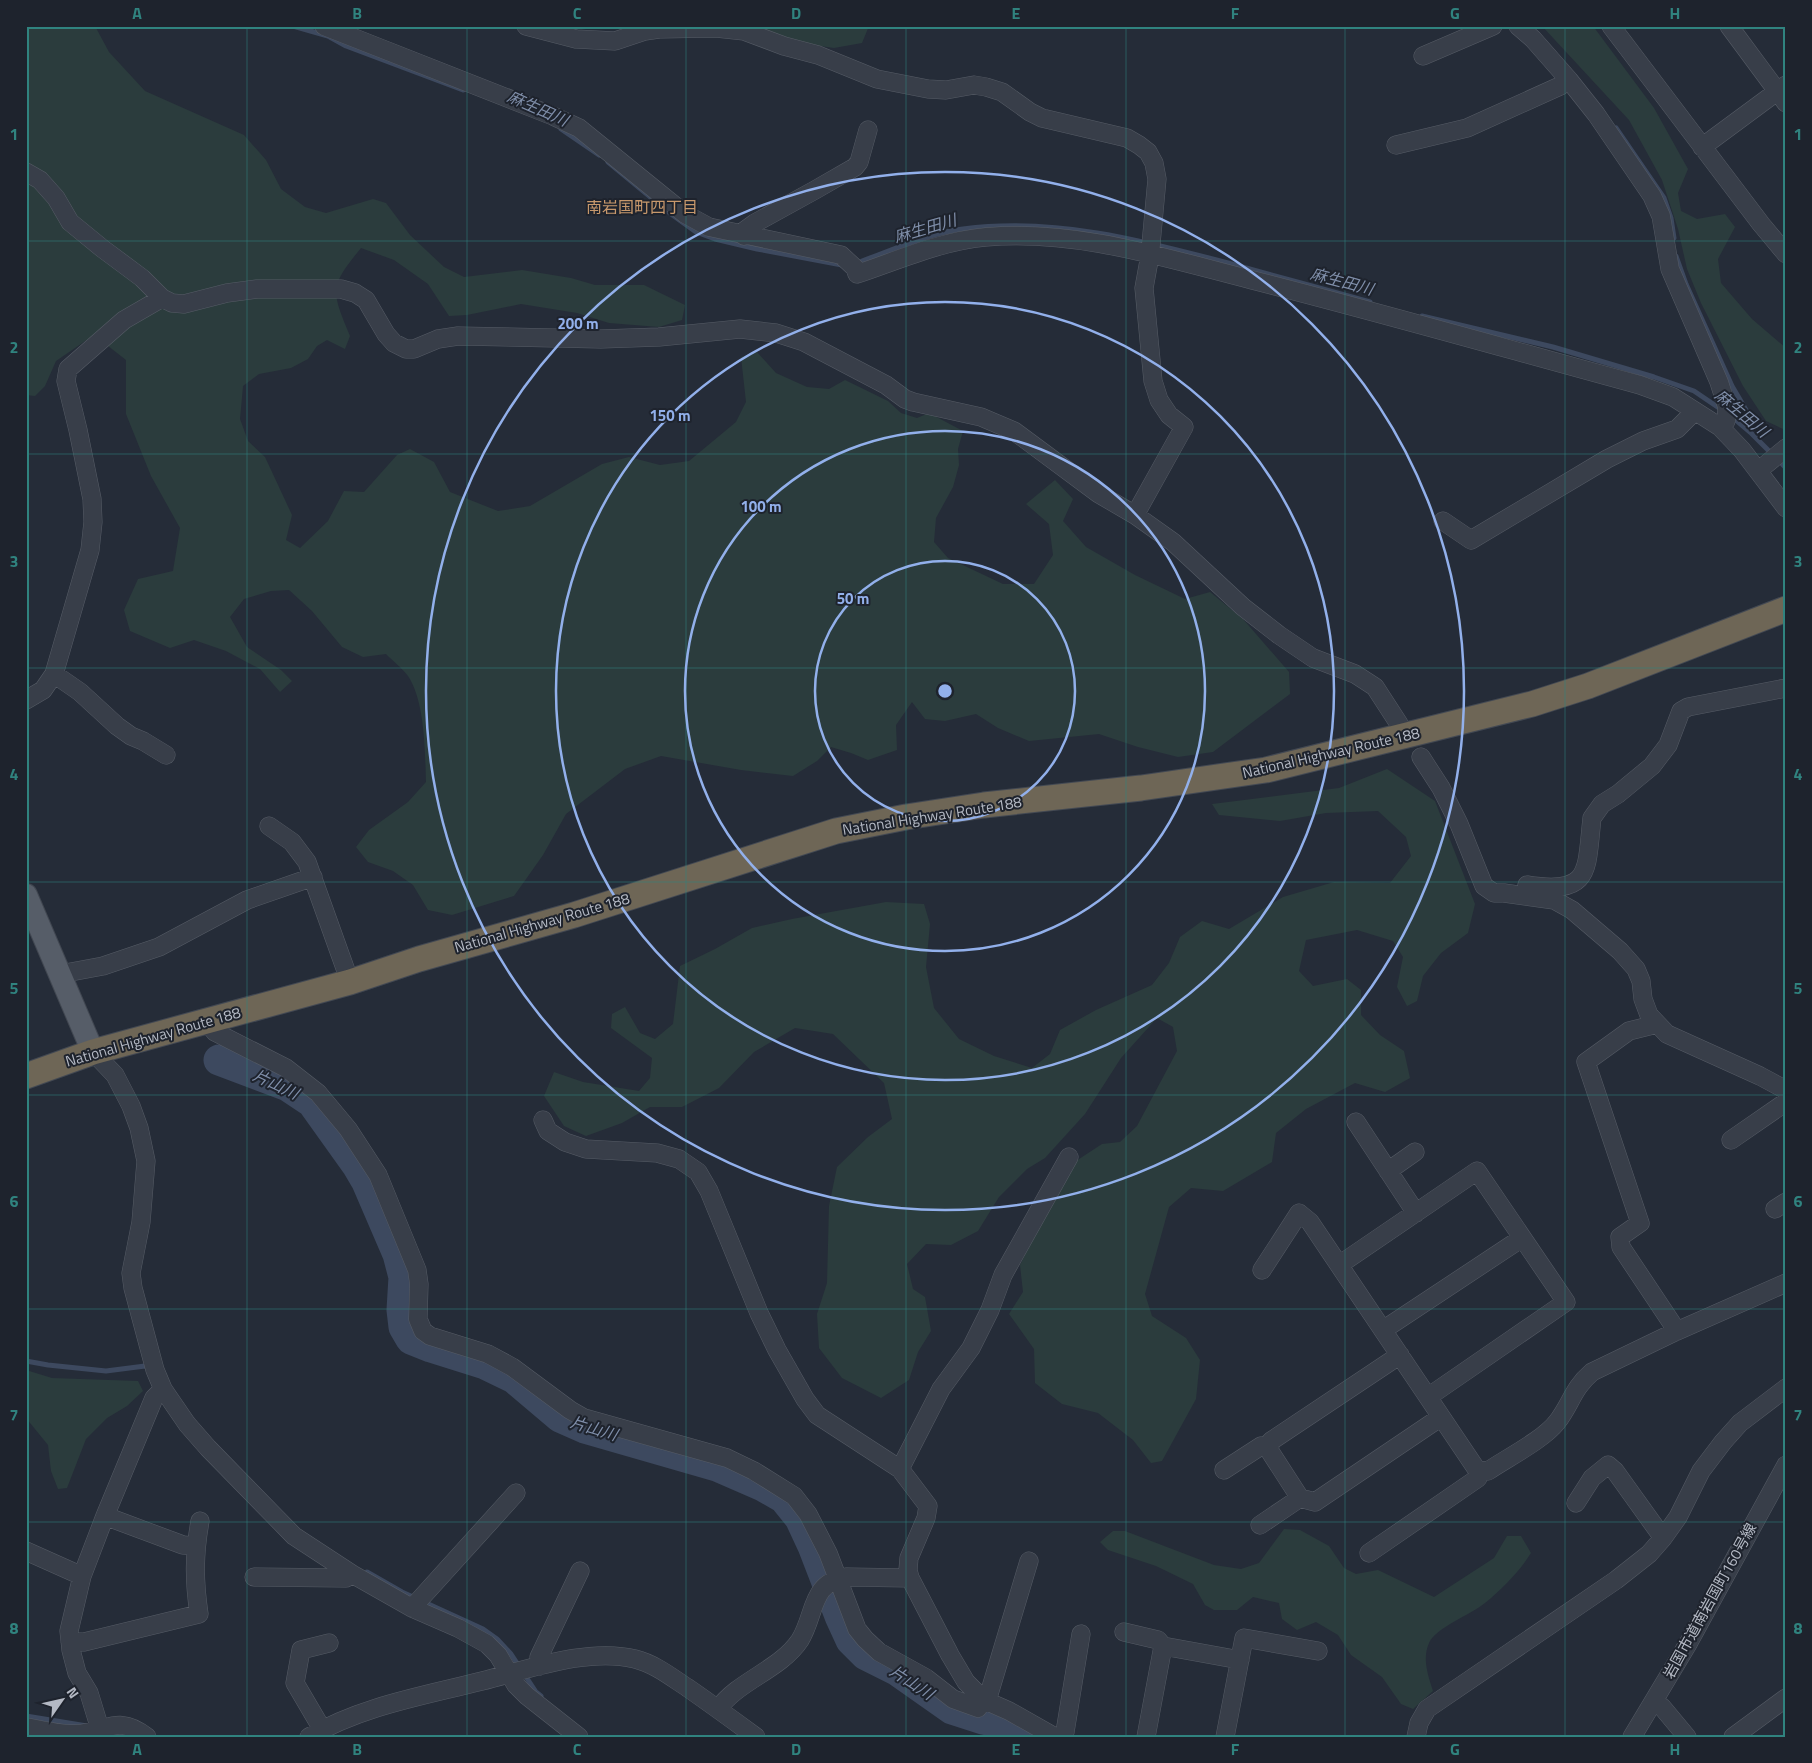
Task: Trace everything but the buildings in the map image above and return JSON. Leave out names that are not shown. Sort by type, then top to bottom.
[{"type":"highway","name":"National Highway Route 188","points":[[26,1076],[93,1052],[350,982],[419,959],[574,915],[836,831],[906,817],[984,805],[1142,788],[1266,770],[1523,706],[1597,682],[1786,608]]},
{"type":"main road","points":[[26,895],[93,1052]]},
{"type":"street","points":[[324,26],[579,128],[685,214],[709,227],[744,236],[841,255],[855,268],[857,274],[947,244],[985,237],[1031,236],[1085,241],[1150,255],[1316,297],[1640,385],[1673,397],[1720,427],[1742,450],[1786,508]]},
{"type":"street","points":[[526,26],[576,39],[615,41],[645,31],[659,29],[716,28],[744,31],[784,46],[818,55],[877,79],[928,89],[946,90],[974,85],[1002,92],[1030,112],[1042,118],[1127,138],[1139,144],[1148,152],[1154,163],[1157,179],[1150,255],[1144,288],[1153,381],[1159,400],[1168,415],[1184,427],[1135,515]]},
{"type":"street","points":[[1423,56],[1493,26]]},
{"type":"street","points":[[1518,26],[1533,39],[1596,114],[1652,196],[1661,216],[1670,268],[1728,407],[1726,421],[1720,427]]},
{"type":"street","points":[[1611,26],[1786,254]]},
{"type":"street","points":[[1702,147],[1783,93],[1729,26]]},
{"type":"street","points":[[1396,145],[1467,128],[1560,86],[1569,80]]},
{"type":"street","points":[[744,236],[744,231],[755,223],[855,167],[859,162],[868,130]]},
{"type":"street","points":[[26,172],[40,180],[56,198],[70,222],[142,278],[162,298],[172,303],[184,304],[227,293],[257,289],[341,289],[355,293],[366,300],[394,344],[406,349],[414,349],[438,339],[458,336],[601,339],[659,337],[740,329],[776,333],[804,342],[886,385],[905,399],[981,417],[1014,431],[1099,494],[1135,515],[1173,542],[1243,607],[1279,635],[1313,658],[1355,674],[1375,686],[1399,724]]},
{"type":"street","points":[[26,700],[43,690],[54,674],[90,550],[93,522],[92,499],[66,381],[68,369],[124,320],[162,298]]},
{"type":"street","points":[[1443,521],[1471,540],[1607,459],[1643,441],[1677,429],[1695,411]]},
{"type":"street","points":[[1758,472],[1786,448]]},
{"type":"street","points":[[54,674],[80,692],[117,726],[166,755]]},
{"type":"street","points":[[1480,876],[1542,888],[1566,887],[1579,880],[1586,865],[1592,818],[1596,811],[1602,804],[1618,794],[1652,766],[1668,745],[1681,711],[1688,707],[1786,688]]},
{"type":"street","points":[[1421,757],[1441,788],[1484,886],[1494,893],[1554,900],[1572,910],[1620,951],[1636,969],[1641,981],[1642,999],[1648,1015],[1656,1024],[1668,1034],[1760,1076],[1786,1090]]},
{"type":"street","points":[[269,826],[292,842],[307,862],[350,982]]},
{"type":"street","points":[[60,974],[103,966],[159,948],[247,900],[312,877]]},
{"type":"street","points":[[206,1021],[215,1032],[286,1068],[318,1093],[358,1142],[378,1175],[417,1270],[419,1284],[418,1319],[423,1331],[430,1336],[488,1354],[512,1367],[570,1410],[584,1418],[728,1458],[754,1471],[794,1496],[808,1514],[832,1581],[857,1629],[879,1652],[926,1678],[953,1699],[978,1708],[988,1694],[1029,1561]]},
{"type":"street","points":[[1656,1024],[1629,1031],[1586,1062],[1640,1222],[1620,1238],[1621,1247],[1677,1331]]},
{"type":"street","points":[[93,1052],[115,1075],[131,1106],[139,1128],[146,1160],[141,1222],[132,1273],[133,1288],[155,1370],[163,1388],[187,1424],[294,1536],[352,1574],[412,1608],[458,1628],[487,1644],[498,1655],[516,1685],[527,1696],[580,1737]]},
{"type":"street","points":[[1731,1140],[1786,1102]]},
{"type":"street","points":[[543,1120],[548,1131],[586,1149],[657,1153],[679,1159],[698,1172],[709,1191],[760,1314],[777,1350],[805,1399],[817,1415],[900,1470],[928,1506],[926,1518],[909,1558],[910,1578],[966,1682],[984,1700],[1009,1711],[1055,1737]]},
{"type":"street","points":[[1356,1122],[1416,1213]]},
{"type":"street","points":[[1388,1171],[1415,1152]]},
{"type":"street","points":[[900,1470],[941,1389],[971,1348],[990,1310],[1003,1275],[1069,1157]]},
{"type":"street","points":[[1339,1265],[1477,1171],[1566,1302],[1428,1397]]},
{"type":"street","points":[[1262,1270],[1299,1214],[1310,1222],[1477,1470],[1488,1472],[1545,1434],[1557,1422],[1582,1381],[1592,1372],[1677,1331],[1786,1283]]},
{"type":"street","points":[[1383,1330],[1522,1238]]},
{"type":"street","points":[[1400,1355],[1271,1441],[1269,1450],[1300,1498],[1315,1502],[1441,1417]]},
{"type":"street","points":[[100,1729],[89,1693],[77,1673],[69,1631],[82,1576],[105,1516],[154,1398],[163,1388]]},
{"type":"street","points":[[1416,1737],[1419,1723],[1427,1709],[1616,1580],[1649,1554],[1678,1517],[1702,1471],[1723,1442],[1740,1424],[1786,1388]]},
{"type":"street","points":[[1224,1470],[1260,1446],[1270,1445]]},
{"type":"street","points":[[1576,1503],[1592,1478],[1608,1465],[1615,1471],[1663,1538]]},
{"type":"street","name":"岩国市道南岩国町160号線","points":[[1632,1737],[1689,1642],[1786,1465]]},
{"type":"street","points":[[1369,1553],[1478,1478],[1480,1471]]},
{"type":"street","points":[[412,1608],[516,1493]]},
{"type":"street","points":[[1260,1525],[1300,1498]]},
{"type":"street","points":[[105,1516],[183,1545],[195,1546]]},
{"type":"street","points":[[70,1642],[84,1642],[199,1614],[194,1582],[195,1546],[200,1521]]},
{"type":"street","points":[[26,1551],[82,1576]]},
{"type":"street","points":[[540,1666],[539,1657],[580,1572]]},
{"type":"street","points":[[254,1577],[346,1578],[352,1574]]},
{"type":"street","points":[[718,1709],[746,1683],[781,1659],[800,1640],[819,1593],[832,1581],[847,1577],[910,1578]]},
{"type":"street","points":[[1124,1632],[1158,1640],[1163,1646],[1240,1660]]},
{"type":"street","points":[[1062,1737],[1065,1732],[1080,1634]]},
{"type":"street","points":[[1225,1737],[1244,1638],[1318,1651]]},
{"type":"street","points":[[329,1643],[301,1650],[295,1683],[316,1733],[385,1705],[540,1666],[575,1659],[605,1656],[634,1659],[653,1666],[756,1737]]},
{"type":"street","points":[[1146,1737],[1163,1646]]},
{"type":"street","points":[[1733,1737],[1786,1698]]},
{"type":"street","points":[[1653,1702],[1662,1707],[1687,1737]]},
{"type":"street","points":[[26,1727],[73,1734],[89,1733],[120,1725],[139,1730],[147,1737]]},
{"type":"shaded area","points":[[26,26],[95,26],[109,52],[145,91],[244,135],[266,160],[281,189],[305,207],[326,213],[373,199],[386,203],[410,235],[444,267],[464,277],[522,270],[571,278],[595,285],[644,285],[685,305],[682,320],[659,327],[609,323],[577,313],[521,304],[467,315],[449,316],[428,284],[394,260],[361,248],[343,272],[336,289],[339,308],[350,336],[345,349],[327,340],[317,346],[308,359],[291,368],[259,374],[243,386],[240,419],[248,441],[265,457],[292,515],[286,540],[300,548],[328,521],[344,491],[364,492],[397,455],[410,449],[434,462],[450,492],[498,511],[530,506],[602,464],[629,457],[660,465],[689,461],[736,422],[746,402],[741,357],[757,352],[776,373],[807,387],[829,389],[845,380],[888,401],[901,413],[917,418],[929,413],[963,431],[958,449],[959,465],[953,487],[936,518],[934,542],[948,558],[1003,584],[1034,584],[1053,555],[1049,524],[1026,504],[1055,480],[1073,499],[1063,521],[1086,547],[1135,575],[1185,599],[1210,592],[1243,619],[1289,672],[1290,694],[1213,752],[1178,757],[1138,747],[1099,734],[1029,741],[998,728],[976,714],[945,721],[925,719],[912,702],[896,725],[897,750],[868,760],[831,747],[817,761],[793,776],[741,770],[661,756],[625,769],[566,814],[543,855],[514,896],[452,915],[428,910],[413,885],[393,871],[368,862],[356,847],[369,830],[408,802],[426,782],[423,727],[418,699],[408,676],[386,654],[363,657],[342,647],[312,611],[289,590],[271,591],[244,599],[230,617],[247,647],[281,670],[292,681],[280,692],[260,669],[226,651],[194,640],[170,648],[130,631],[124,610],[138,579],[173,571],[180,528],[151,476],[126,414],[126,360],[94,335],[56,361],[45,386],[35,396],[26,395]]},
{"type":"shaded area","points":[[751,26],[869,26],[862,43],[834,48],[785,41]]},
{"type":"shaded area","points":[[1542,26],[1593,26],[1654,108],[1688,169],[1678,193],[1681,211],[1697,219],[1725,214],[1735,227],[1718,259],[1721,283],[1752,319],[1786,348],[1786,427],[1783,429],[1766,421],[1743,386],[1701,303],[1687,269],[1678,229],[1662,180],[1629,120]]},
{"type":"shaded area","points":[[1387,769],[1435,801],[1475,904],[1468,933],[1441,953],[1423,976],[1417,1001],[1407,1006],[1397,987],[1403,957],[1393,941],[1357,930],[1306,940],[1299,971],[1313,986],[1347,979],[1361,990],[1361,1015],[1380,1035],[1404,1051],[1410,1078],[1385,1092],[1355,1083],[1306,1109],[1276,1133],[1272,1162],[1223,1191],[1191,1188],[1169,1207],[1145,1294],[1152,1316],[1186,1338],[1200,1360],[1196,1399],[1162,1461],[1151,1463],[1133,1440],[1098,1413],[1062,1404],[1035,1383],[1034,1349],[1009,1314],[1023,1292],[1020,1265],[1055,1194],[1076,1161],[1102,1144],[1120,1142],[1137,1126],[1177,1051],[1173,1027],[1157,1018],[1121,1058],[1085,1114],[1045,1158],[1027,1169],[999,1197],[978,1231],[951,1245],[926,1244],[907,1264],[913,1289],[925,1297],[931,1331],[918,1352],[909,1380],[881,1398],[842,1378],[819,1348],[817,1314],[827,1283],[829,1206],[837,1167],[868,1137],[892,1119],[884,1083],[833,1034],[795,1028],[754,1052],[719,1088],[682,1107],[650,1107],[622,1123],[586,1136],[564,1126],[544,1096],[554,1072],[583,1082],[639,1091],[650,1078],[652,1058],[611,1028],[612,1014],[625,1007],[640,1033],[655,1039],[673,1024],[680,966],[752,928],[886,902],[924,904],[930,924],[926,967],[934,1008],[959,1039],[994,1056],[1032,1068],[1050,1054],[1060,1030],[1096,1010],[1152,985],[1169,963],[1180,937],[1202,921],[1229,929],[1283,897],[1334,882],[1390,883],[1411,856],[1406,837],[1378,811],[1326,813],[1280,821],[1219,815],[1212,804],[1339,788]]},
{"type":"shaded area","points":[[26,1370],[52,1378],[138,1381],[143,1391],[127,1406],[107,1418],[86,1439],[67,1488],[58,1489],[51,1471],[48,1445],[26,1418]]},
{"type":"shaded area","points":[[1284,1529],[1300,1530],[1329,1546],[1344,1568],[1356,1574],[1378,1570],[1434,1597],[1494,1558],[1507,1536],[1521,1536],[1531,1553],[1516,1573],[1491,1598],[1433,1637],[1427,1649],[1426,1661],[1433,1691],[1413,1709],[1401,1704],[1382,1677],[1351,1655],[1338,1635],[1316,1622],[1297,1630],[1282,1619],[1279,1603],[1253,1597],[1237,1610],[1214,1610],[1205,1605],[1193,1584],[1156,1566],[1108,1550],[1100,1542],[1113,1531],[1125,1531],[1214,1565],[1241,1569],[1259,1563]]},
{"type":"waterway","name":"麻生田川","points":[[293,26],[328,36],[346,46],[463,90]]},
{"type":"waterway","points":[[1616,128],[1664,198],[1671,218],[1674,238]]},
{"type":"waterway","name":"麻生田川","points":[[561,129],[599,155]]},
{"type":"waterway","name":"麻生田川","points":[[608,162],[696,232],[715,239],[757,249],[842,265]]},
{"type":"waterway","name":"麻生田川","points":[[862,261],[912,242],[950,231],[997,226],[1064,228],[1163,246],[1370,302]]},
{"type":"waterway","points":[[1676,256],[1686,284],[1732,386],[1749,415],[1750,432]]},
{"type":"waterway","name":"麻生田川","points":[[1422,316],[1553,347],[1654,377],[1694,391],[1722,410]]},
{"type":"waterway","name":"麻生田川","points":[[1731,416],[1786,468]]},
{"type":"waterway","name":"片山川","points":[[219,1060],[288,1086],[312,1102],[357,1165],[367,1182],[398,1254],[404,1277],[402,1310],[404,1327],[411,1339],[485,1364],[514,1378],[560,1417],[585,1428],[717,1466],[763,1486],[784,1498],[800,1518],[851,1640],[866,1655],[898,1671],[952,1709],[1003,1723],[1036,1737]]},
{"type":"waterway","points":[[26,1361],[106,1371],[145,1366],[151,1369]]},
{"type":"waterway","points":[[367,1572],[402,1592],[483,1629],[497,1639],[511,1654],[536,1692],[541,1696]]},
{"type":"waterway","points":[[26,1716],[87,1726]]},
{"type":"district","name":"南岩国町四丁目","points":[[642,207]]}]
